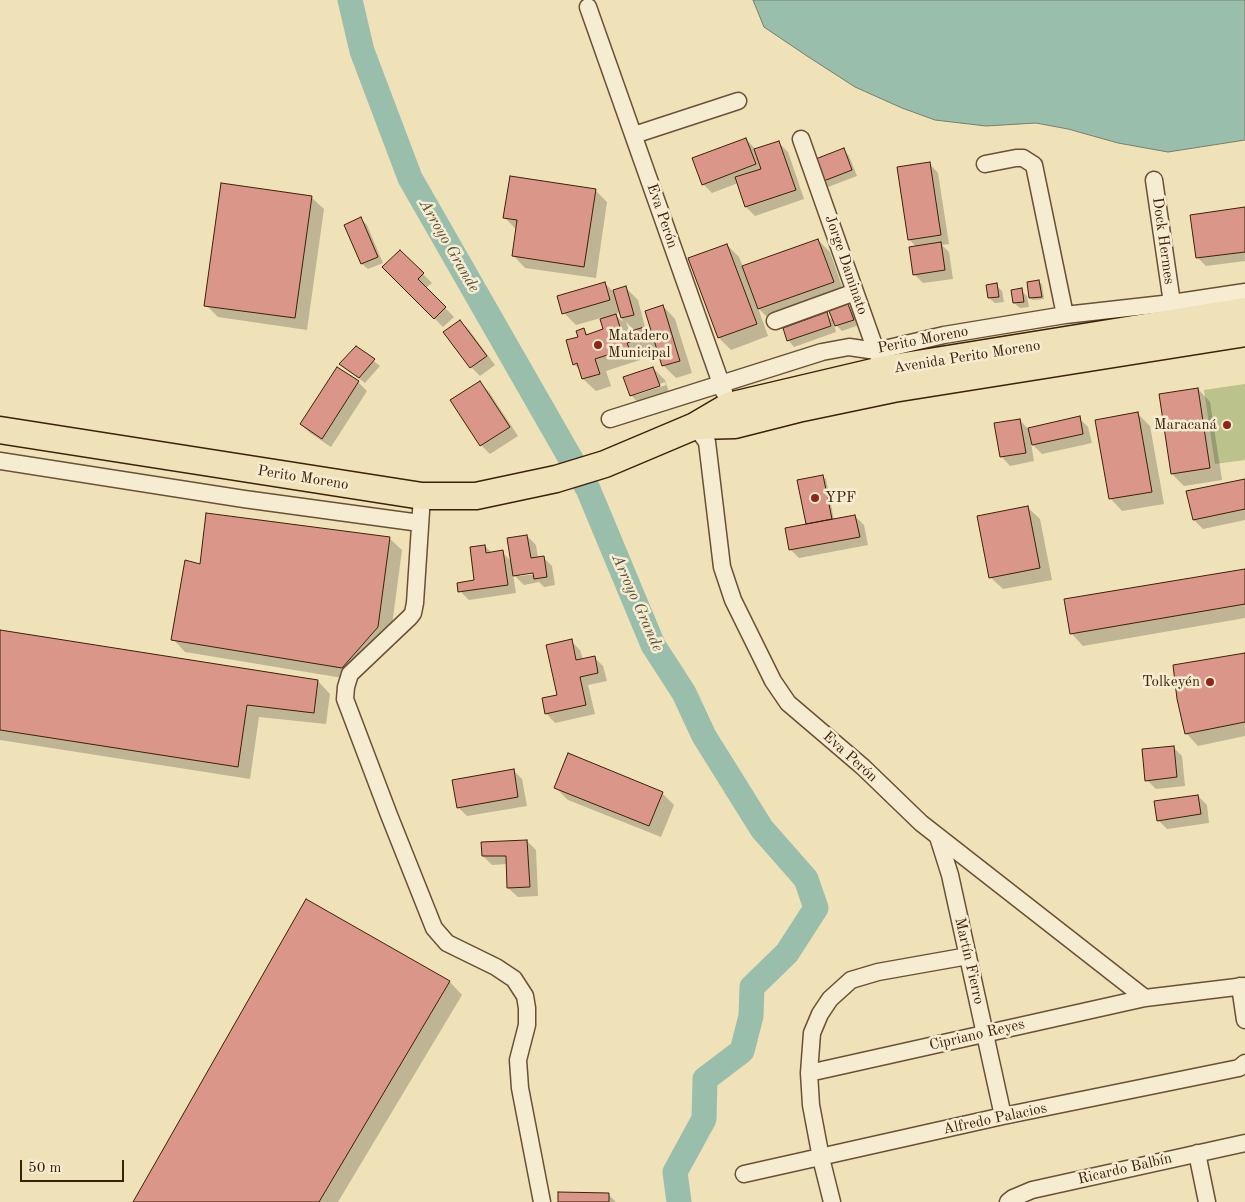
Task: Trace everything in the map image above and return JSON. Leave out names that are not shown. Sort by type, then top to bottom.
[{"type":"main road","name":"Avenida Perito Moreno","points":[[605,464],[695,426],[728,405],[802,408],[885,370],[1245,311]]},
{"type":"main road","name":"Avenida Perito Moreno","points":[[885,370],[1245,333]]},
{"type":"main road","name":"Perito Moreno","points":[[0,430],[422,496],[476,496],[556,479],[605,464]]},
{"type":"street","name":"Eva Perón","points":[[588,7],[728,405]]},
{"type":"street","points":[[634,135],[738,101]]},
{"type":"street","name":"Jorge Daminato","points":[[801,139],[855,292],[885,370]]},
{"type":"street","points":[[985,164],[1023,158],[1034,165],[1066,315]]},
{"type":"street","name":"Dock Hermes","points":[[1154,180],[1172,303]]},
{"type":"street","points":[[775,321],[855,292]]},
{"type":"street","name":"Perito Moreno","points":[[610,419],[728,405],[822,352],[849,347],[885,370],[944,335],[1066,315],[1172,303],[1245,292]]},
{"type":"street","name":"Eva Perón","points":[[695,426],[707,442],[722,567],[733,600],[773,681],[788,703],[863,767],[921,823],[1145,998]]},
{"type":"street","points":[[0,461],[420,524]]},
{"type":"street","points":[[422,496],[415,603],[412,613],[410,618],[350,674],[345,699],[434,928],[448,943],[496,967],[514,979],[525,996],[528,1008],[527,1026],[518,1060],[520,1088],[542,1202]]},
{"type":"street","name":"Martín Fierro","points":[[938,837],[950,874],[1003,1116]]},
{"type":"street","points":[[832,1202],[811,1105],[809,1073],[812,1033],[820,1014],[830,999],[851,980],[878,972],[968,956]]},
{"type":"street","points":[[1243,986],[1245,1020]]},
{"type":"street","name":"Cipriano Reyes","points":[[809,1073],[1145,998],[1243,986]]},
{"type":"street","name":"Alfredo Palacios","points":[[744,1174],[1003,1116],[1239,1068],[1245,1063]]},
{"type":"street","name":"Ricardo Balbín","points":[[1012,1200],[1032,1190],[1245,1143]]},
{"type":"street","points":[[1197,1153],[1207,1202]]},
{"type":"green space","name":"Maracaná","points":[[1245,384],[1245,460],[1215,464],[1204,390]]},
{"type":"shaded area","points":[[753,0],[1245,0],[1245,140],[1168,152],[1118,143],[1068,129],[1036,123],[986,126],[935,120],[855,87],[807,56],[764,27]]},
{"type":"building","points":[[746,138],[756,164],[702,185],[692,158]]},
{"type":"building","points":[[779,141],[796,190],[745,207],[735,177],[761,169],[754,149]]},
{"type":"building","points":[[844,148],[852,170],[821,182],[813,160]]},
{"type":"building","points":[[930,162],[941,235],[908,240],[897,167]]},
{"type":"building","points":[[510,176],[596,189],[584,267],[512,256],[517,220],[503,218]]},
{"type":"building","points":[[221,183],[312,196],[295,318],[204,306]]},
{"type":"building","points":[[1245,207],[1245,252],[1196,258],[1190,215]]},
{"type":"building","points":[[361,217],[378,257],[361,264],[344,225]]},
{"type":"building","points":[[818,239],[834,282],[758,309],[742,266]]},
{"type":"building","points":[[941,242],[945,270],[913,275],[909,247]]},
{"type":"building","points":[[727,244],[757,324],[718,338],[688,258]]},
{"type":"building","points":[[400,250],[424,273],[418,279],[446,307],[434,319],[382,267]]},
{"type":"building","points":[[1039,280],[1042,297],[1029,298],[1027,282]]},
{"type":"building","name":"Matadero Municipal","points":[[605,282],[610,300],[562,314],[557,296]]},
{"type":"building","points":[[997,283],[999,297],[988,298],[986,285]]},
{"type":"building","name":"Matadero Municipal","points":[[626,286],[634,315],[621,318],[613,290]]},
{"type":"building","points":[[1022,288],[1024,302],[1013,303],[1011,290]]},
{"type":"building","points":[[848,304],[854,320],[835,326],[829,311]]},
{"type":"building","name":"Matadero Municipal","points":[[663,305],[680,361],[662,366],[645,311]]},
{"type":"building","points":[[827,312],[831,326],[787,341],[783,328]]},
{"type":"building","name":"Matadero Municipal","points":[[616,314],[622,334],[644,327],[647,337],[627,343],[629,348],[595,359],[600,374],[582,379],[577,363],[573,365],[566,340],[578,337],[576,331],[584,328],[586,335],[603,329],[600,319]]},
{"type":"building","points":[[460,320],[487,356],[470,368],[443,332]]},
{"type":"building","points":[[356,346],[375,359],[359,378],[339,364]]},
{"type":"building","points":[[337,367],[359,381],[322,439],[300,424]]},
{"type":"building","name":"Matadero Municipal","points":[[653,367],[660,386],[630,396],[623,377]]},
{"type":"building","points":[[480,381],[510,427],[480,446],[450,400]]},
{"type":"building","points":[[1198,388],[1210,468],[1171,474],[1159,394]]},
{"type":"building","points":[[1138,412],[1152,492],[1109,499],[1095,420]]},
{"type":"building","points":[[1080,416],[1083,434],[1032,445],[1028,428]]},
{"type":"building","points":[[1020,419],[1026,453],[1000,457],[994,423]]},
{"type":"building","points":[[823,475],[832,519],[806,524],[797,480]]},
{"type":"building","points":[[1245,479],[1245,509],[1193,520],[1186,491]]},
{"type":"building","points":[[1028,506],[1040,568],[989,578],[977,516]]},
{"type":"building","points":[[206,513],[390,537],[378,627],[342,668],[171,640],[185,560],[200,564]]},
{"type":"building","points":[[855,515],[860,537],[789,550],[785,528]]},
{"type":"building","points":[[527,535],[531,558],[544,556],[547,577],[534,579],[533,573],[513,576],[507,538]]},
{"type":"building","points":[[485,545],[486,553],[503,550],[508,585],[458,592],[457,583],[474,580],[470,547]]},
{"type":"building","points":[[1245,569],[1245,604],[1070,634],[1064,599]]},
{"type":"building","points":[[0,630],[318,680],[314,713],[247,705],[238,767],[0,730]]},
{"type":"building","points":[[572,639],[576,660],[595,656],[598,673],[580,677],[586,705],[545,714],[542,698],[557,695],[546,645]]},
{"type":"building","name":"Tolkeyén","points":[[1245,653],[1245,722],[1185,734],[1177,699],[1173,665]]},
{"type":"building","points":[[1174,746],[1177,777],[1145,781],[1142,749]]},
{"type":"building","points":[[568,753],[663,792],[649,826],[554,788]]},
{"type":"building","points":[[514,769],[518,797],[457,808],[452,780]]},
{"type":"building","points":[[1198,795],[1201,814],[1157,821],[1154,801]]},
{"type":"building","points":[[527,840],[530,887],[507,888],[506,856],[482,856],[481,842]]},
{"type":"building","points":[[306,899],[450,981],[319,1202],[133,1202]]},
{"type":"building","points":[[558,1192],[609,1193],[609,1202],[558,1202]]},
{"type":"waterway","name":"Arroyo Grande","points":[[350,0],[362,51],[410,178],[588,489],[653,645],[684,693],[704,736],[762,829],[806,879],[816,908],[787,953],[752,987],[751,1016],[742,1051],[705,1079],[704,1119],[675,1172],[679,1202]]},
{"type":"place","name":"Matadero Municipal","points":[[598,345]]},
{"type":"place","name":"Maracaná","points":[[1227,425]]},
{"type":"place","name":"YPF","points":[[815,498]]},
{"type":"place","name":"Tolkeyén","points":[[1210,682]]}]
